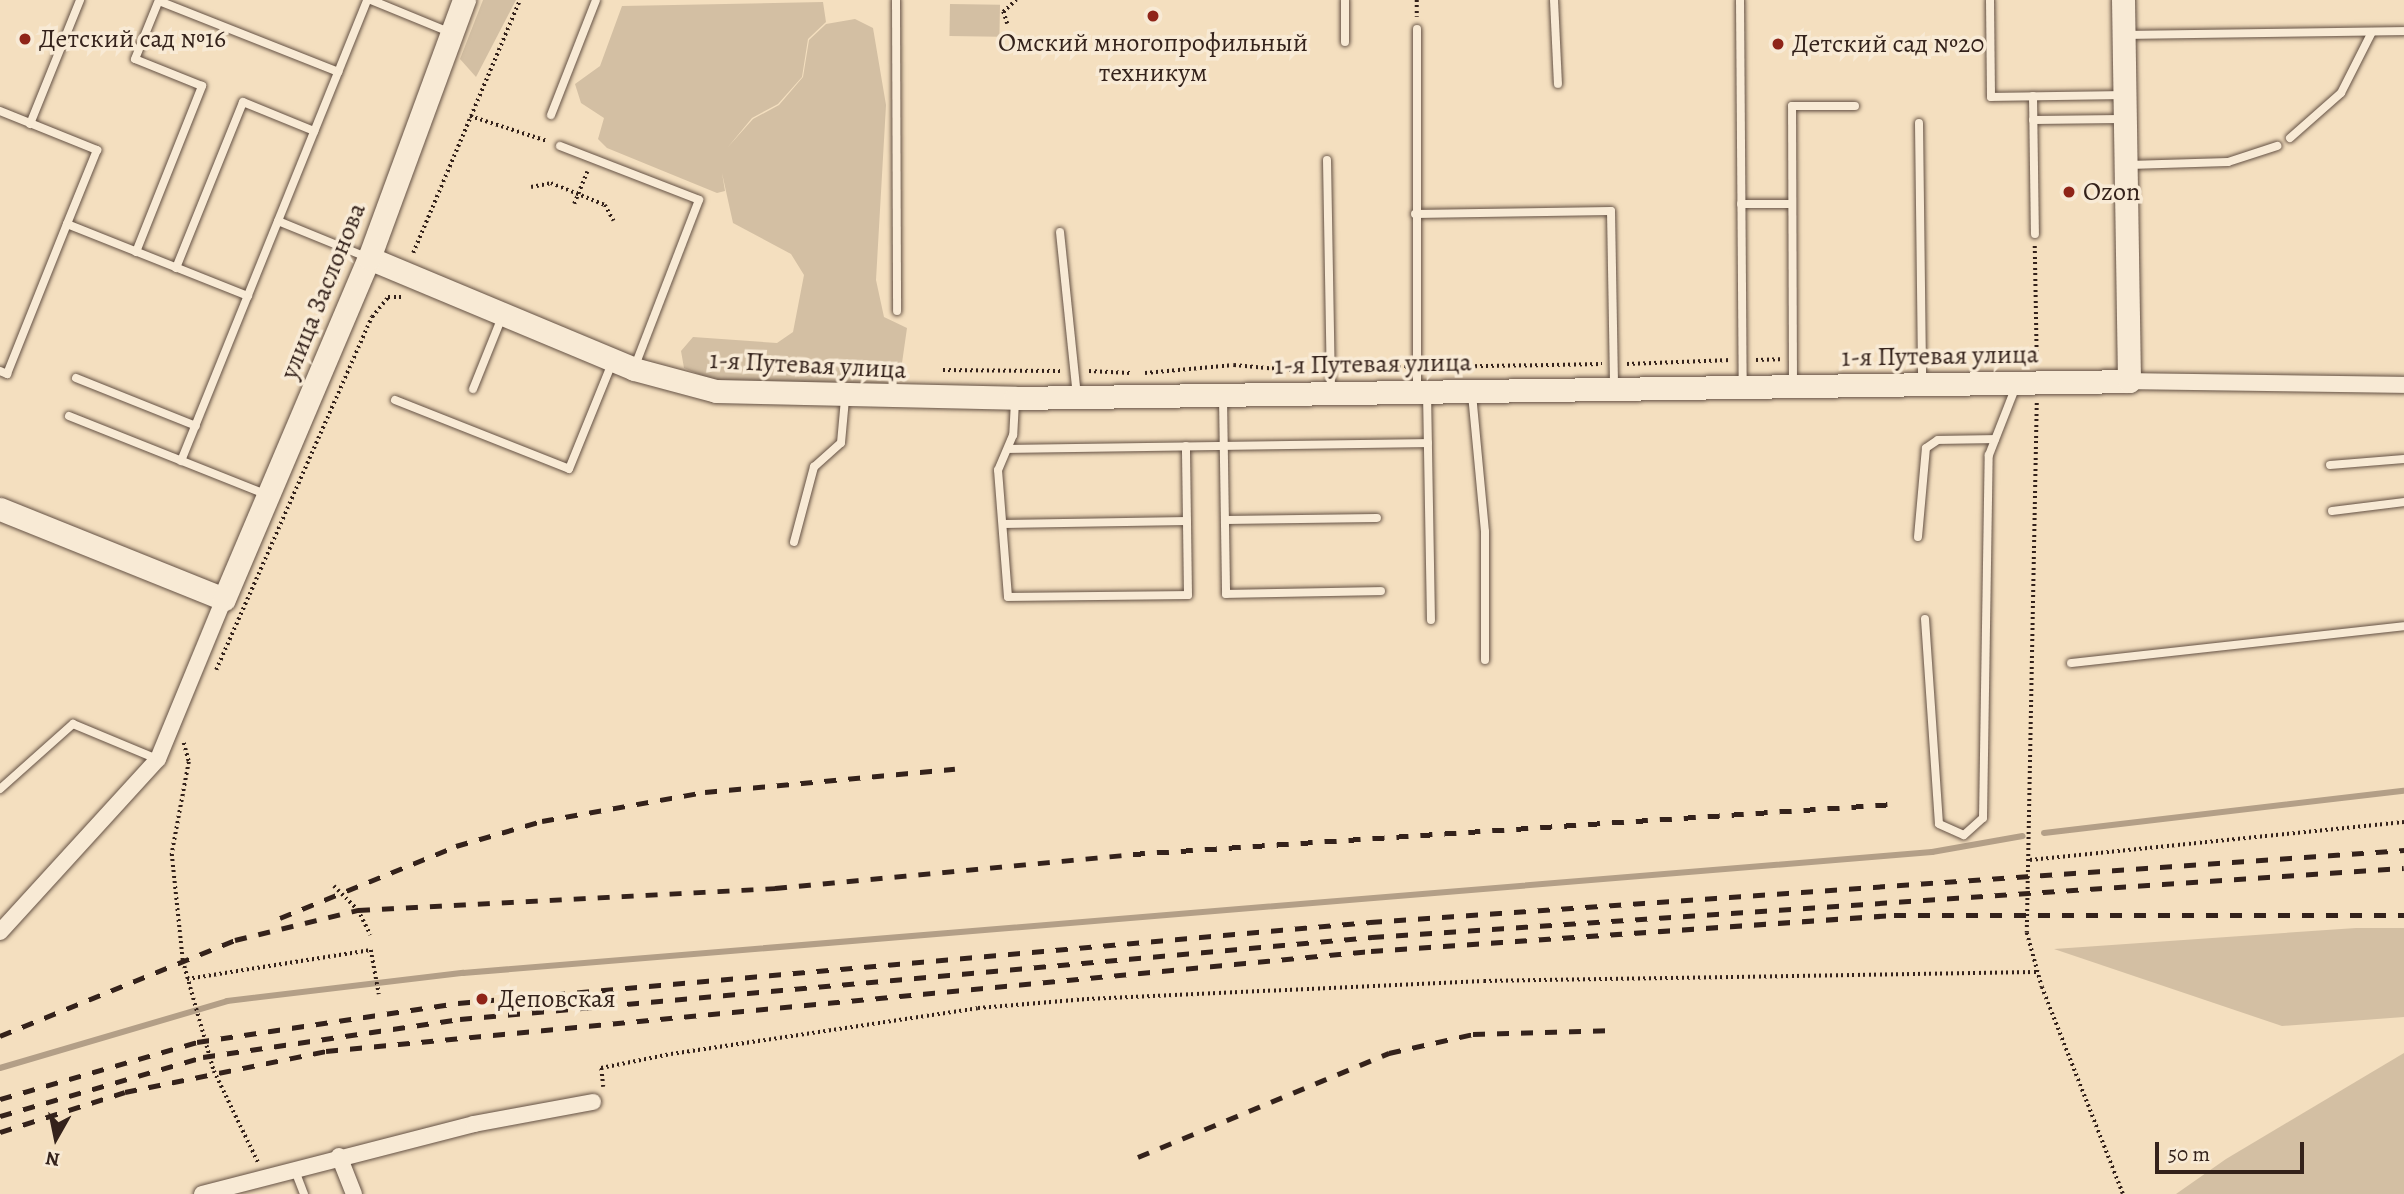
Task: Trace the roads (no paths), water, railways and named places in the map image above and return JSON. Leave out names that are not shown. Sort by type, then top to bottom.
[{"type":"street","name":"улица Заслонова","points":[[224,599],[369,258],[464,0]]},
{"type":"street","points":[[2123,0],[2129,382]]},
{"type":"street","name":"1-я Путевая улица","points":[[369,258],[623,364],[716,391],[845,399],[2129,382],[2404,385]]},
{"type":"street","points":[[0,932],[158,759],[224,599],[2,514]]},
{"type":"street","points":[[202,1194],[339,1156],[592,1096]]},
{"type":"street","points":[[339,1156],[354,1194]]},
{"type":"lane","points":[[30,124],[80,0]]},
{"type":"lane","points":[[136,252],[202,86],[135,59],[159,0],[338,72]]},
{"type":"lane","points":[[181,461],[369,0],[452,33]]},
{"type":"lane","points":[[551,115],[596,0]]},
{"type":"lane","points":[[896,0],[897,311]]},
{"type":"lane","points":[[1345,0],[1345,43]]},
{"type":"lane","points":[[1554,0],[1558,84]]},
{"type":"lane","points":[[1740,0],[1743,387]]},
{"type":"lane","points":[[1990,0],[1992,97],[2125,95]]},
{"type":"lane","points":[[1417,29],[1417,367],[1428,443],[1431,620]]},
{"type":"lane","points":[[2124,35],[2404,31]]},
{"type":"lane","points":[[2290,138],[2341,93],[2372,32]]},
{"type":"lane","points":[[2033,96],[2035,234]]},
{"type":"lane","points":[[176,268],[243,102],[314,131]]},
{"type":"lane","points":[[1793,386],[1792,106],[1855,106]]},
{"type":"lane","points":[[0,111],[97,150],[7,374],[0,371]]},
{"type":"lane","points":[[2033,120],[2125,119]]},
{"type":"lane","points":[[1919,123],[1922,384]]},
{"type":"lane","points":[[395,400],[569,469],[623,364],[699,200],[560,146]]},
{"type":"lane","points":[[2126,165],[2228,162],[2277,146]]},
{"type":"lane","points":[[1327,160],[1331,393]]},
{"type":"lane","points":[[1741,204],[1792,204]]},
{"type":"lane","points":[[1415,214],[1611,211],[1614,389]]},
{"type":"lane","points":[[278,221],[369,258]]},
{"type":"lane","points":[[67,224],[248,296]]},
{"type":"lane","points":[[1060,232],[1077,396]]},
{"type":"lane","points":[[473,389],[503,314]]},
{"type":"lane","points":[[76,378],[196,426]]},
{"type":"lane","points":[[1925,619],[1939,824],[1964,835],[1983,818],[1989,455],[1995,439],[2027,384]]},
{"type":"lane","points":[[1472,391],[1485,532],[1485,660]]},
{"type":"lane","points":[[1223,395],[1226,594],[1381,591]]},
{"type":"lane","points":[[1015,398],[1008,449],[998,470],[1008,597],[1188,595],[1186,446]]},
{"type":"lane","points":[[794,542],[814,467],[841,443],[845,399]]},
{"type":"lane","points":[[69,416],[269,496]]},
{"type":"lane","points":[[1919,537],[1926,448],[1938,440],[1995,439]]},
{"type":"lane","points":[[1008,449],[1428,443]]},
{"type":"lane","points":[[2330,465],[2404,459]]},
{"type":"lane","points":[[2332,512],[2404,502]]},
{"type":"lane","points":[[1225,520],[1377,518]]},
{"type":"lane","points":[[1003,524],[1187,521]]},
{"type":"lane","points":[[2071,663],[2404,626]]},
{"type":"lane","points":[[0,789],[73,724],[158,759]]},
{"type":"lane","points":[[294,1168],[304,1194]]},
{"type":"waterway","points":[[2044,833],[2404,791]]},
{"type":"waterway","points":[[0,1068],[227,1001],[463,973],[1932,852],[2023,836]]},
{"type":"railway","points":[[280,918],[456,846],[542,821],[705,792],[955,769]]},
{"type":"railway","points":[[0,1036],[235,940],[358,910],[775,888],[1133,854],[1893,804]]},
{"type":"railway","points":[[0,1099],[197,1042],[458,1003],[1370,922],[2404,850]]},
{"type":"railway","points":[[0,1116],[203,1057],[460,1019],[1372,937],[2404,868]]},
{"type":"railway","points":[[0,1132],[125,1092],[326,1051],[1371,951],[1894,915],[2404,915]]},
{"type":"railway","points":[[1138,1157],[1389,1053],[1473,1034],[1617,1030]]},
{"type":"place","name":"Омский многопрофильный техникум","points":[[1153,16]]},
{"type":"place","name":"Детский сад №16","points":[[25,39]]},
{"type":"place","name":"Детский сад №20","points":[[1778,44]]},
{"type":"place","name":"Ozon","points":[[2069,192]]},
{"type":"place","name":"Деповская","points":[[482,999]]}]
